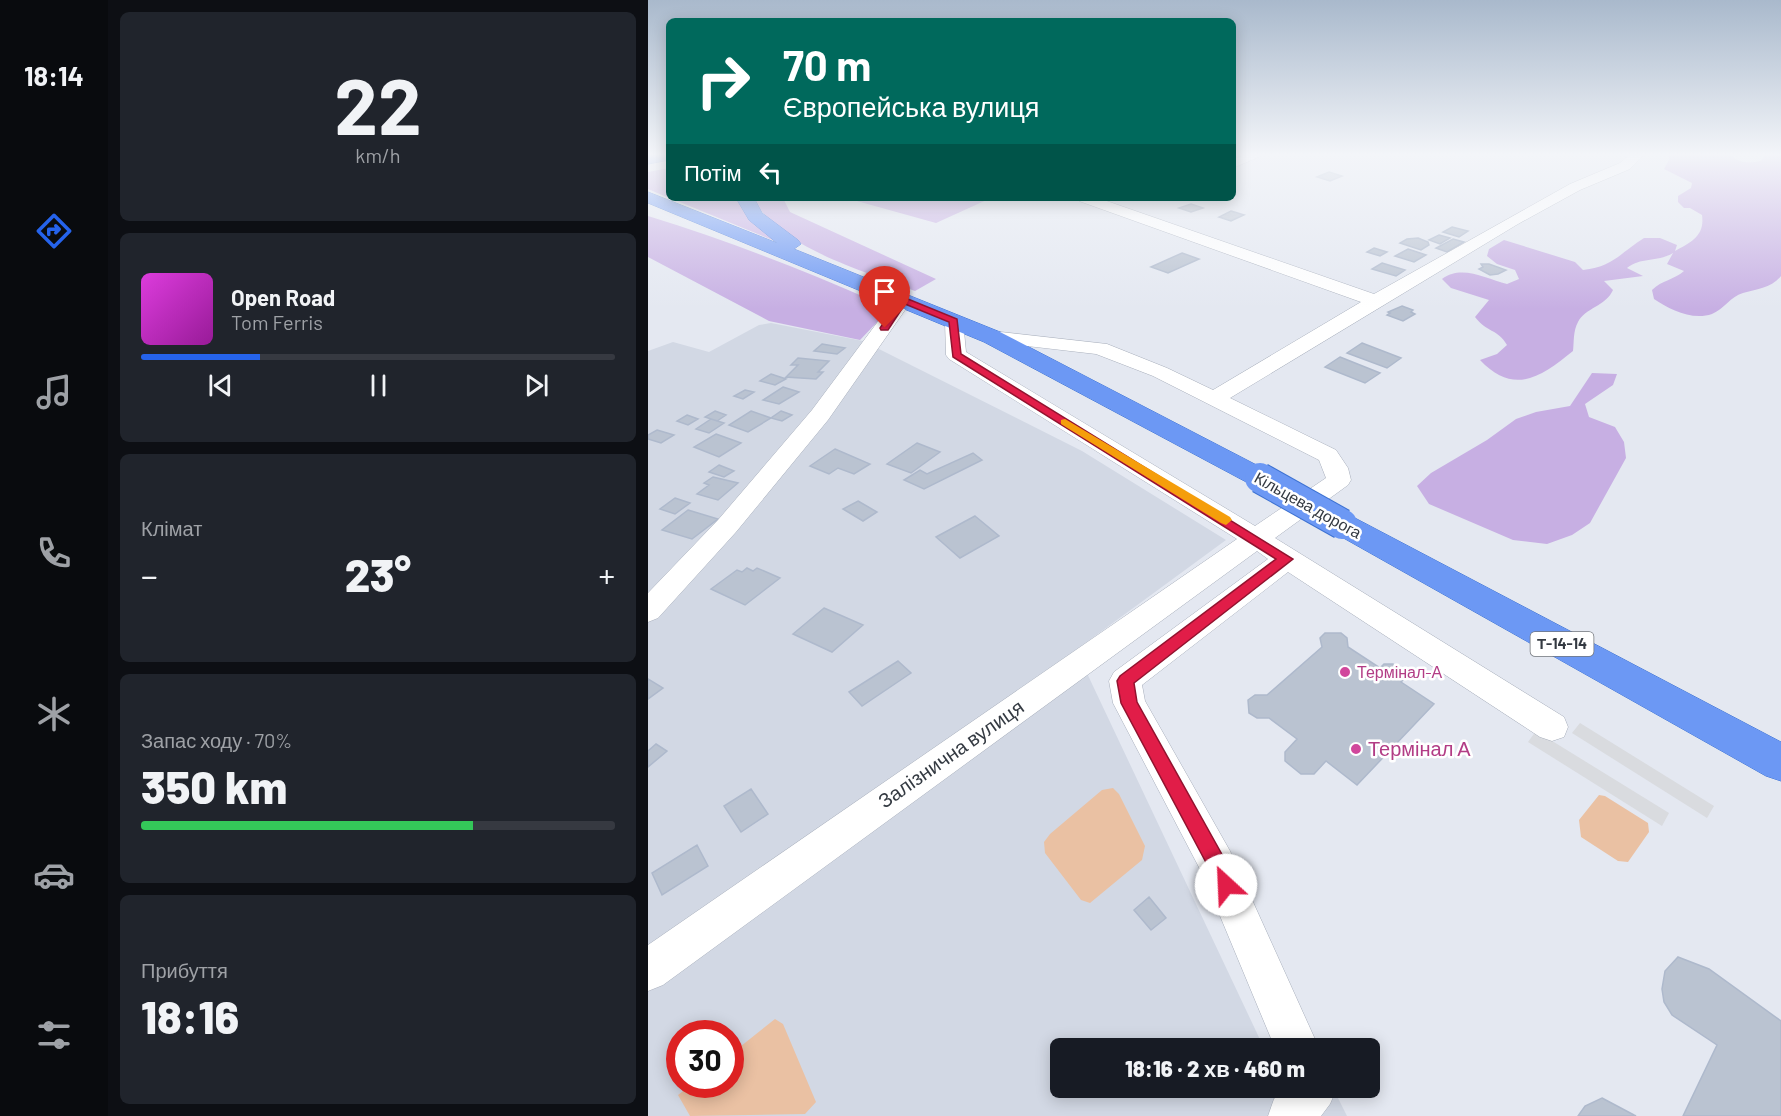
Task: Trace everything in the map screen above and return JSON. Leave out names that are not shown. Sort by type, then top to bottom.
[{"type":"highway","name":"Т-14-14","points":[[668,205],[825,268]]},
{"type":"highway","name":"Т-14-14","points":[[749,205],[755,216],[767,227],[825,268]]},
{"type":"highway","name":"Т-14-14","points":[[648,212],[746,237]]},
{"type":"highway","name":"Кільцева дорога","points":[[825,268],[992,337],[1260,478],[1781,763]]},
{"type":"street","points":[[1107,205],[1376,301]]},
{"type":"street","points":[[1116,208],[1124,205]]},
{"type":"street","points":[[992,337],[1100,348],[1160,372],[1213,399],[1376,301],[1543,205]]},
{"type":"street","points":[[648,611],[728,526],[820,415],[903,300]]},
{"type":"street","points":[[954,321],[956,355],[1254,538],[1552,727]]},
{"type":"street","name":"Залізнична вулиця","points":[[648,970],[1254,538],[1339,480],[1336,468],[1328,455],[1213,399]]},
{"type":"street","points":[[1286,559],[1125,681],[1129,703],[1217,864],[1293,1038]]},
{"type":"street","points":[[1291,1116],[1306,1098]]},
{"type":"street","points":[[1315,1098],[1318,1116]]},
{"type":"shaded area","points":[[687,205],[746,205],[782,244]]},
{"type":"shaded area","points":[[759,205],[787,205],[790,212],[936,279],[915,291],[825,256],[781,231]]},
{"type":"shaded area","points":[[871,205],[975,205],[936,223]]},
{"type":"shaded area","points":[[1681,205],[1781,205],[1781,276],[1768,286],[1738,295],[1712,314],[1697,316],[1674,310],[1654,299],[1652,290],[1684,271],[1667,264],[1673,253],[1662,258],[1638,262],[1627,268],[1643,276],[1604,281],[1613,290],[1610,295],[1581,317],[1575,329],[1573,351],[1550,368],[1527,379],[1516,380],[1492,371],[1480,360],[1497,354],[1507,345],[1500,336],[1475,317],[1489,300],[1451,288],[1442,279],[1458,273],[1466,273],[1507,284],[1519,279],[1515,270],[1497,264],[1487,256],[1489,249],[1504,240],[1575,262],[1583,270],[1609,263],[1644,238],[1660,238],[1677,245],[1675,251],[1696,238],[1701,228],[1702,215],[1690,208],[1684,208]]},
{"type":"shaded area","points":[[648,216],[735,245],[848,290],[876,302],[883,316],[860,340],[769,321],[648,257]]},
{"type":"shaded area","points":[[771,323],[863,341],[1082,451],[1226,540],[1076,650],[1259,1038],[1050,1038],[1050,1098],[1338,1098],[1347,1116],[648,1116],[648,351],[673,342],[709,352],[759,325]]},
{"type":"shaded area","points":[[1592,373],[1617,374],[1613,385],[1585,404],[1589,417],[1615,427],[1624,442],[1626,458],[1590,523],[1572,535],[1547,544],[1513,540],[1429,504],[1417,486],[1431,473],[1487,440],[1516,419],[1536,412],[1570,406]]},
{"type":"shaded area","points":[[1580,723],[1714,806],[1707,818],[1572,733]]},
{"type":"shaded area","points":[[1536,731],[1669,813],[1662,826],[1528,742]]},
{"type":"shaded area","points":[[1113,788],[1119,794],[1145,846],[1142,860],[1090,903],[1081,900],[1045,853],[1044,842],[1050,834],[1102,790]]},
{"type":"shaded area","points":[[1599,795],[1605,796],[1648,823],[1649,832],[1628,862],[1618,861],[1581,837],[1579,820]]},
{"type":"shaded area","points":[[775,1019],[783,1024],[816,1102],[805,1114],[690,1116],[680,1098],[744,1098],[744,1044]]},
{"type":"building","points":[[1194,205],[1203,208],[1191,212],[1179,208]]},
{"type":"building","points":[[1231,211],[1244,215],[1231,221],[1219,217]]},
{"type":"building","points":[[1452,227],[1468,231],[1459,237],[1443,232]]},
{"type":"building","points":[[1439,235],[1450,238],[1440,244],[1429,240]]},
{"type":"building","points":[[1418,238],[1428,242],[1429,245],[1421,250],[1400,243],[1407,239]]},
{"type":"building","points":[[1453,239],[1464,242],[1447,252],[1436,248]]},
{"type":"building","points":[[1374,248],[1387,252],[1380,256],[1367,252]]},
{"type":"building","points":[[1408,249],[1426,255],[1414,262],[1395,256]]},
{"type":"building","points":[[1182,253],[1199,259],[1168,273],[1151,267]]},
{"type":"building","points":[[1382,263],[1405,270],[1396,276],[1372,269]]},
{"type":"building","points":[[1481,264],[1489,264],[1506,270],[1490,275],[1479,269],[1483,267]]},
{"type":"building","points":[[1402,306],[1413,310],[1411,312],[1415,314],[1403,321],[1387,315],[1390,313],[1388,312]]},
{"type":"building","points":[[1362,343],[1401,358],[1387,368],[1347,353]]},
{"type":"building","points":[[822,344],[845,348],[837,354],[814,351]]},
{"type":"building","points":[[1340,357],[1380,373],[1365,383],[1325,367]]},
{"type":"building","points":[[798,358],[829,361],[818,372],[823,372],[816,379],[786,377],[798,365],[791,365]]},
{"type":"building","points":[[771,374],[786,379],[775,385],[760,381]]},
{"type":"building","points":[[783,387],[799,392],[779,404],[763,400]]},
{"type":"building","points":[[745,390],[754,392],[743,399],[734,396]]},
{"type":"building","points":[[715,411],[726,415],[717,421],[705,417]]},
{"type":"building","points":[[751,411],[771,418],[748,432],[729,425]]},
{"type":"building","points":[[781,411],[792,415],[782,421],[771,418]]},
{"type":"building","points":[[687,415],[698,419],[688,425],[677,421]]},
{"type":"building","points":[[711,419],[724,423],[709,433],[696,429]]},
{"type":"building","points":[[657,430],[674,435],[661,443],[648,439],[648,435]]},
{"type":"building","points":[[716,434],[741,443],[719,457],[694,447]]},
{"type":"building","points":[[917,443],[940,452],[911,473],[887,464]]},
{"type":"building","points":[[835,449],[870,464],[854,474],[838,468],[829,474],[810,466]]},
{"type":"building","points":[[973,453],[982,460],[924,489],[904,480],[920,470],[927,474]]},
{"type":"building","points":[[719,465],[734,471],[724,477],[709,472]]},
{"type":"building","points":[[713,477],[738,483],[718,500],[697,494],[709,485],[704,483]]},
{"type":"building","points":[[675,498],[690,503],[675,514],[660,509]]},
{"type":"building","points":[[858,501],[877,512],[863,521],[843,509]]},
{"type":"building","points":[[688,510],[718,519],[692,539],[662,530]]},
{"type":"building","points":[[975,516],[999,536],[960,558],[936,537]]},
{"type":"building","points":[[747,568],[753,571],[757,568],[780,578],[745,605],[711,589],[737,570],[742,572]]},
{"type":"building","points":[[824,608],[863,625],[832,652],[793,634]]},
{"type":"building","name":"Термінал А","points":[[1325,633],[1341,633],[1347,638],[1348,647],[1380,668],[1384,664],[1393,664],[1404,672],[1405,678],[1401,682],[1434,704],[1357,785],[1326,761],[1314,774],[1301,774],[1285,761],[1285,752],[1297,739],[1269,718],[1257,718],[1249,713],[1248,700],[1255,695],[1267,695],[1322,647],[1320,638]]},
{"type":"building","points":[[898,661],[911,673],[862,706],[849,692]]},
{"type":"building","points":[[648,679],[663,688],[648,699]]},
{"type":"building","points":[[656,744],[667,751],[648,767],[648,751]]},
{"type":"building","points":[[751,789],[768,814],[741,832],[724,806]]},
{"type":"building","points":[[697,845],[708,866],[662,895],[652,873]]},
{"type":"building","points":[[1149,897],[1166,918],[1151,930],[1134,910]]},
{"type":"building","points":[[1678,957],[1709,969],[1781,1021],[1781,1116],[1683,1116],[1717,1045],[1672,1015],[1664,1002],[1662,989],[1665,971]]},
{"type":"building","points":[[1602,1098],[1636,1116],[1578,1116],[1585,1106]]},
{"type":"slow traffic","points":[[1065,422],[1226,520]]},
{"type":"place","name":"Термінал-А","points":[[1345,672]]},
{"type":"place","name":"Термінал А","points":[[1356,749]]},
{"type":"route","points":[[885,328],[903,300],[954,321],[956,355],[1286,559],[1125,681],[1129,703],[1217,864],[1226,885]]}]
